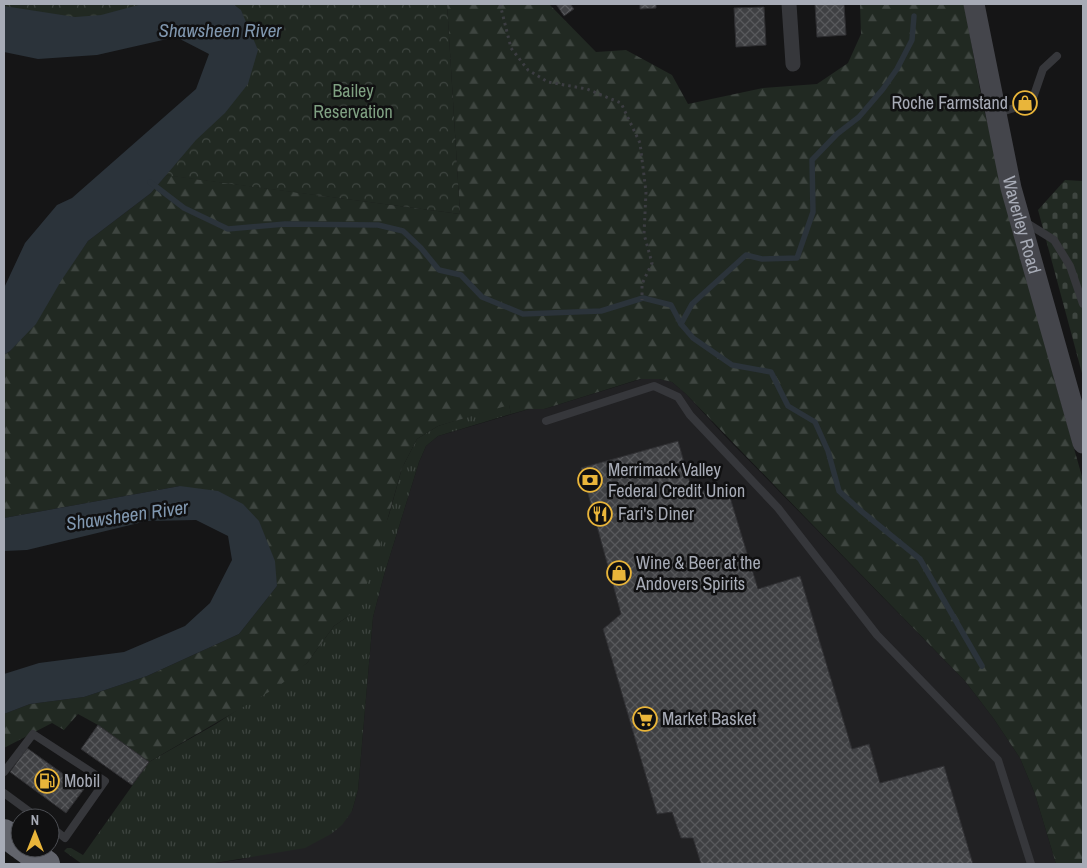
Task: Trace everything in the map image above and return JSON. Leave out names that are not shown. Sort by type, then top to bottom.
[{"type":"main road","name":"Waverley Road","points":[[974,4],[1011,188],[1083,443]]},
{"type":"street","points":[[789,4],[793,64]]},
{"type":"lane","points":[[996,113],[1024,105],[1033,98],[1044,69],[1057,56]]},
{"type":"lane","points":[[1020,218],[1054,240],[1070,266],[1083,304]]},
{"type":"lane","points":[[546,421],[654,386],[678,397],[690,415],[778,508],[877,635],[998,760],[1031,864]]},
{"type":"lane","points":[[4,772],[33,734],[105,781],[65,838],[60,840]]},
{"type":"lane","points":[[4,793],[24,808]]},
{"type":"path","points":[[500,4],[511,48],[528,70],[548,82],[587,89],[621,103],[640,143],[646,192],[644,234],[652,262],[642,284],[642,300]]},
{"type":"shaded area","points":[[641,379],[659,379],[672,382],[686,394],[965,681],[994,719],[1020,758],[1035,794],[1056,864],[209,864],[243,859],[352,811],[358,790],[373,617],[419,462],[426,446],[438,436],[529,409],[544,409]]},
{"type":"green space","name":"Bailey Reservation","points":[[4,4],[447,4],[460,214],[141,172],[226,53],[176,22],[4,30]]},
{"type":"green space","points":[[447,4],[549,4],[596,52],[626,50],[672,75],[688,104],[763,88],[817,84],[848,63],[861,34],[860,4],[964,4],[983,106],[1056,385],[1083,480],[1083,864],[1056,864],[1035,794],[1020,758],[994,719],[965,681],[686,394],[672,382],[659,379],[640,379],[544,409],[529,409],[511,414],[509,405],[438,426],[417,439],[402,468],[372,574],[350,615],[334,626],[307,663],[279,686],[149,762],[98,725],[78,714],[64,730],[52,723],[4,748],[4,714],[30,704],[84,697],[147,676],[239,634],[277,586],[180,486],[4,518],[4,355],[10,351],[88,241],[151,193],[166,175],[460,214]]},
{"type":"green space","points":[[1065,180],[1083,181],[1083,377],[1038,210]]},
{"type":"green space","points":[[509,404],[511,414],[438,436],[426,446],[419,462],[373,617],[358,790],[352,811],[342,825],[331,834],[305,848],[209,864],[82,864],[64,851],[67,848],[71,848],[83,855],[149,762],[216,724],[307,663],[334,626],[350,615],[389,515],[402,468],[417,439],[438,426]]},
{"type":"water","name":"Shawsheen River","points":[[142,4],[233,4],[241,10],[258,50],[248,84],[225,113],[196,140],[151,193],[88,241],[61,281],[36,324],[4,355],[4,288],[25,243],[57,205],[72,198],[196,89],[209,54],[176,37],[97,55],[38,59],[4,52],[4,6],[75,17],[101,15]]},
{"type":"water","name":"Shawsheen River","points":[[180,486],[218,491],[243,504],[259,521],[275,561],[277,586],[239,634],[147,676],[84,697],[30,704],[4,714],[4,674],[39,663],[124,652],[185,626],[210,603],[232,560],[228,536],[196,520],[147,521],[27,550],[4,551],[4,518]]},
{"type":"building","points":[[556,4],[570,4],[574,9],[564,16]]},
{"type":"building","points":[[640,4],[656,4],[656,8],[640,9]]},
{"type":"building","points":[[815,4],[844,4],[846,35],[817,37]]},
{"type":"building","points":[[764,7],[766,45],[736,47],[734,8]]},
{"type":"building","points":[[678,441],[693,494],[726,484],[758,589],[800,576],[852,749],[869,744],[880,783],[944,766],[973,864],[701,864],[693,838],[681,838],[672,812],[657,814],[603,629],[621,614],[581,468]]},
{"type":"building","points":[[98,725],[149,762],[132,785],[81,749]]},
{"type":"building","name":"Mobil","points":[[27,748],[84,789],[66,813],[10,772]]},
{"type":"waterway","points":[[681,324],[692,304],[746,255],[762,259],[797,258],[813,212],[812,160],[837,134],[859,117],[883,89],[897,69],[912,40],[914,16]]},
{"type":"waterway","points":[[150,182],[184,208],[228,229],[285,224],[378,225],[403,231],[421,248],[439,270],[461,275],[482,297],[523,314],[601,311],[643,298],[671,305],[681,324],[693,338],[732,365],[771,372],[788,406],[815,422],[828,451],[839,491],[920,559],[982,666]]},
{"type":"place","name":"Roche Farmstand","points":[[1025,103]]},
{"type":"place","name":"Merrimack Valley Federal Credit Union","points":[[590,480]]},
{"type":"place","name":"Fari's Diner","points":[[600,514]]},
{"type":"place","name":"Wine & Beer at the Andovers Spirits","points":[[619,573]]},
{"type":"place","name":"Market Basket","points":[[645,719]]},
{"type":"place","name":"Mobil","points":[[47,781]]}]
